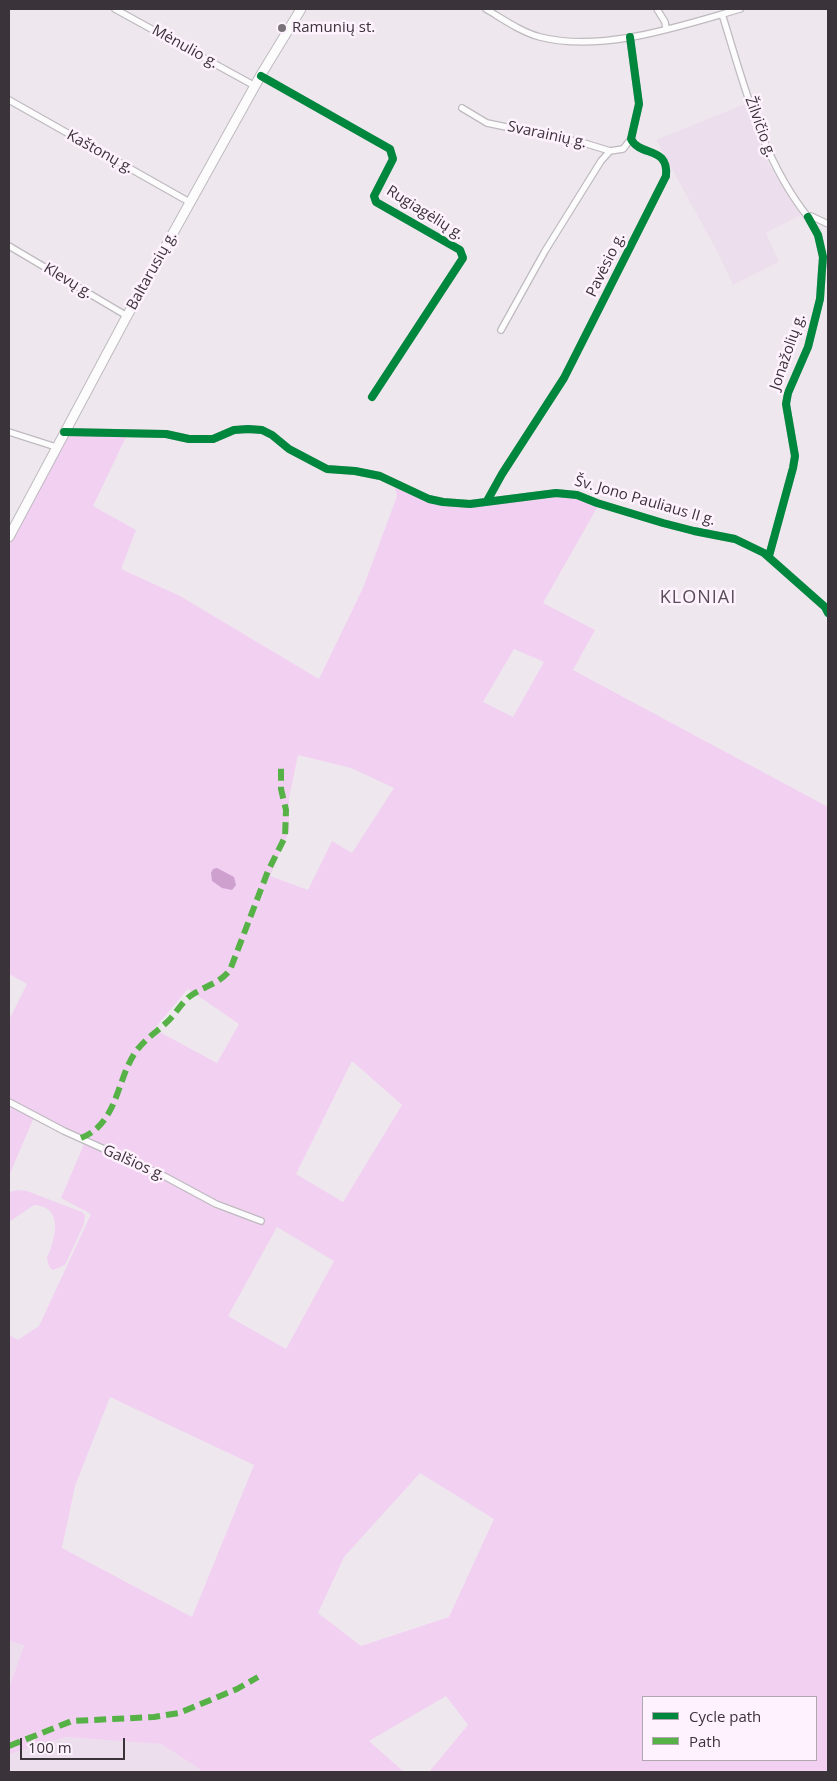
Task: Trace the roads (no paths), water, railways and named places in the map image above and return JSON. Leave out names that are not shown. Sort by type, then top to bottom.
[{"type":"main road","name":"Baltarusių g.","points":[[9,537],[127,316],[255,86],[301,9]]},
{"type":"street","name":"Mėnulio g.","points":[[115,9],[255,86]]},
{"type":"street","points":[[486,9],[539,37],[590,41],[630,37],[740,9]]},
{"type":"street","points":[[658,9],[666,28]]},
{"type":"street","name":"Žilvičio g.","points":[[722,14],[760,134],[772,161],[788,189],[808,217]]},
{"type":"street","points":[[501,330],[550,243],[601,161],[610,151],[623,149],[631,139],[639,104],[630,37]]},
{"type":"street","name":"Rugiagėlių g.","points":[[261,76],[390,149],[393,158],[374,196],[376,202],[460,250],[462,254],[463,258],[372,397]]},
{"type":"street","name":"Kaštonų g.","points":[[9,100],[191,203]]},
{"type":"street","name":"Svarainių g.","points":[[462,108],[487,123],[584,142],[610,151]]},
{"type":"street","name":"Pavėsio g.","points":[[487,501],[502,474],[564,378],[666,176],[667,168],[662,160],[654,152],[636,145],[631,139]]},
{"type":"street","points":[[808,217],[811,216],[826,223]]},
{"type":"street","name":"Jonažolių g.","points":[[769,556],[795,456],[786,404],[788,393],[808,347],[820,299],[823,256],[818,235],[808,217]]},
{"type":"street","name":"Klevų g.","points":[[9,246],[127,316]]},
{"type":"street","name":"Šv. Jono Pauliaus II g.","points":[[64,432],[166,434],[189,439],[213,439],[234,430],[262,430],[272,435],[289,449],[327,469],[355,471],[380,476],[429,499],[442,502],[470,504],[556,493],[577,495],[663,523],[734,539],[769,556],[825,607],[828,613]]},
{"type":"street","points":[[9,432],[56,447]]},
{"type":"street","name":"Galšios g.","points":[[9,1102],[64,1131],[164,1176],[216,1204],[260,1222]]},
{"type":"place","name":"Ramunių st.","points":[[282,28]]},
{"type":"district","name":"KLONIAI","points":[[698,598]]}]
